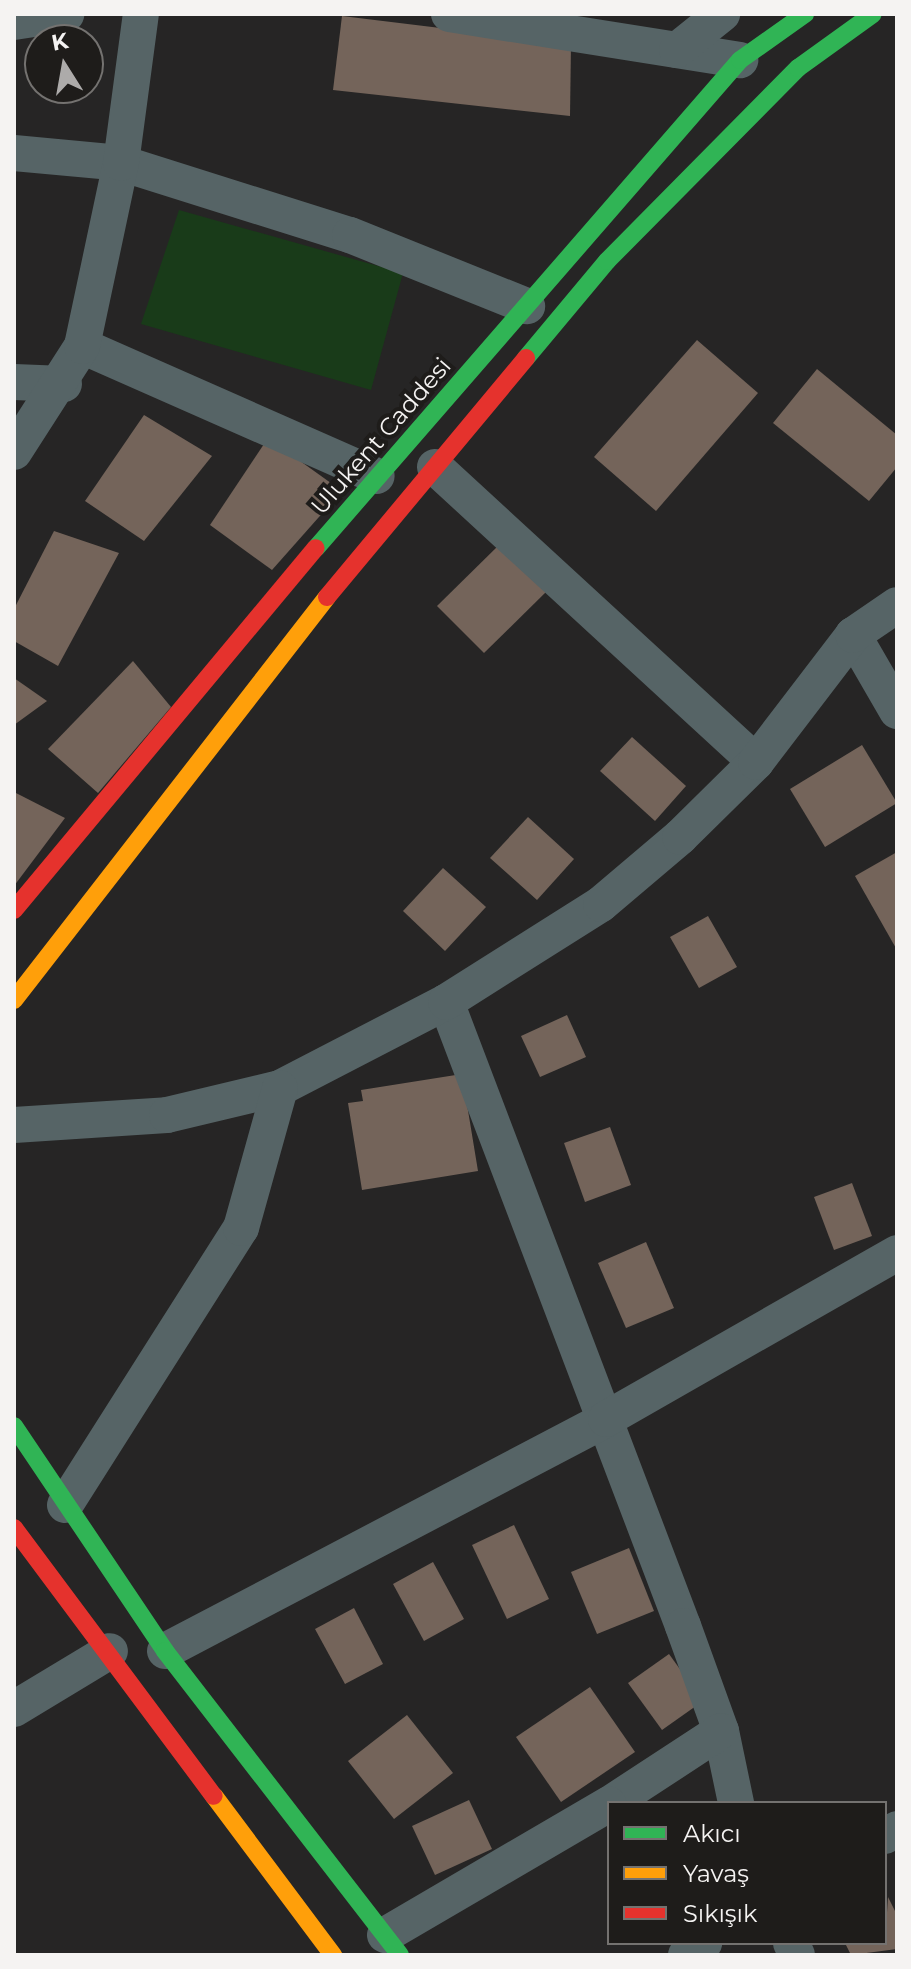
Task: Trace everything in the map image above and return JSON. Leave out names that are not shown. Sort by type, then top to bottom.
[{"type":"street","points":[[14,22],[66,14]]},
{"type":"street","points":[[449,14],[740,60]]},
{"type":"street","points":[[677,50],[722,14]]},
{"type":"street","name":"Ulukent Caddesi","points":[[14,910],[377,476],[740,60],[805,14]]},
{"type":"street","points":[[14,1000],[435,467],[607,261],[798,68],[873,14]]},
{"type":"street","points":[[14,452],[64,384],[82,346],[121,163],[134,15]]},
{"type":"street","points":[[14,153],[121,163],[350,235],[527,306]]},
{"type":"street","points":[[82,346],[377,476]]},
{"type":"street","points":[[14,382],[64,384]]},
{"type":"street","points":[[435,467],[756,762]]},
{"type":"street","points":[[14,1125],[167,1115],[280,1088],[446,1002],[601,904],[756,762],[853,635],[897,605]]},
{"type":"street","points":[[853,635],[897,711]]},
{"type":"street","points":[[446,1002],[606,1419],[721,1731],[736,1801]]},
{"type":"street","points":[[65,1505],[241,1228],[280,1088]]},
{"type":"street","points":[[165,1651],[606,1419],[897,1253]]},
{"type":"street","points":[[14,1426],[165,1651],[392,1945],[607,1806]]},
{"type":"street","points":[[14,1528],[110,1651],[333,1955]]},
{"type":"street","points":[[14,1709],[110,1651]]},
{"type":"street","points":[[615,1801],[721,1731]]},
{"type":"green space","points":[[179,210],[403,273],[371,390],[141,324]]},
{"type":"building","points":[[342,16],[571,44],[570,116],[333,90]]},
{"type":"building","points":[[697,340],[758,393],[656,511],[594,457]]},
{"type":"building","points":[[817,369],[897,435],[897,467],[869,501],[773,423]]},
{"type":"building","points":[[144,415],[212,456],[144,541],[85,501]]},
{"type":"building","points":[[268,438],[342,491],[272,570],[210,525]]},
{"type":"building","points":[[54,531],[119,553],[58,666],[14,641],[14,609]]},
{"type":"building","points":[[500,544],[547,591],[484,653],[437,606]]},
{"type":"building","points":[[133,661],[171,707],[98,793],[48,749]]},
{"type":"building","points":[[14,678],[47,701],[14,725]]},
{"type":"building","points":[[632,737],[686,786],[655,821],[600,771]]},
{"type":"building","points":[[862,745],[897,803],[825,847],[790,789]]},
{"type":"building","points":[[14,792],[65,818],[14,886]]},
{"type":"building","points":[[528,817],[574,859],[537,900],[490,858]]},
{"type":"building","points":[[897,852],[897,950],[855,876]]},
{"type":"building","points":[[443,868],[486,907],[445,951],[403,911]]},
{"type":"building","points":[[708,916],[737,967],[699,988],[670,937]]},
{"type":"building","points":[[567,1015],[586,1057],[540,1077],[521,1036]]},
{"type":"building","points":[[462,1074],[478,1171],[362,1190],[348,1103],[363,1101],[361,1090]]},
{"type":"building","points":[[610,1127],[631,1185],[585,1202],[564,1143]]},
{"type":"building","points":[[852,1183],[872,1236],[834,1250],[814,1197]]},
{"type":"building","points":[[646,1242],[674,1308],[626,1328],[598,1263]]},
{"type":"building","points":[[514,1525],[549,1599],[507,1619],[472,1545]]},
{"type":"building","points":[[629,1548],[654,1611],[597,1634],[571,1572]]},
{"type":"building","points":[[433,1562],[464,1619],[424,1641],[393,1584]]},
{"type":"building","points":[[354,1608],[383,1664],[345,1684],[315,1629]]},
{"type":"building","points":[[669,1654],[703,1701],[662,1730],[628,1683]]},
{"type":"building","points":[[590,1687],[635,1752],[561,1802],[516,1737]]},
{"type":"building","points":[[407,1715],[453,1773],[394,1819],[348,1761]]},
{"type":"building","points":[[469,1800],[492,1849],[435,1875],[412,1826]]},
{"type":"building","points":[[888,1897],[897,1915],[897,1949],[851,1955],[846,1945],[887,1945]]},
{"type":"traffic: fast","points":[[316,548],[740,60],[805,14]]},
{"type":"traffic: fast","points":[[526,358],[607,261],[798,68],[873,14]]},
{"type":"traffic: fast","points":[[14,1426],[165,1651],[400,1955]]},
{"type":"traffic: slow","points":[[14,1000],[327,597]]},
{"type":"traffic: slow","points":[[214,1796],[333,1955]]},
{"type":"traffic: jam","points":[[327,597],[526,358]]},
{"type":"traffic: jam","points":[[14,910],[316,548]]},
{"type":"traffic: jam","points":[[14,1528],[214,1796]]}]
